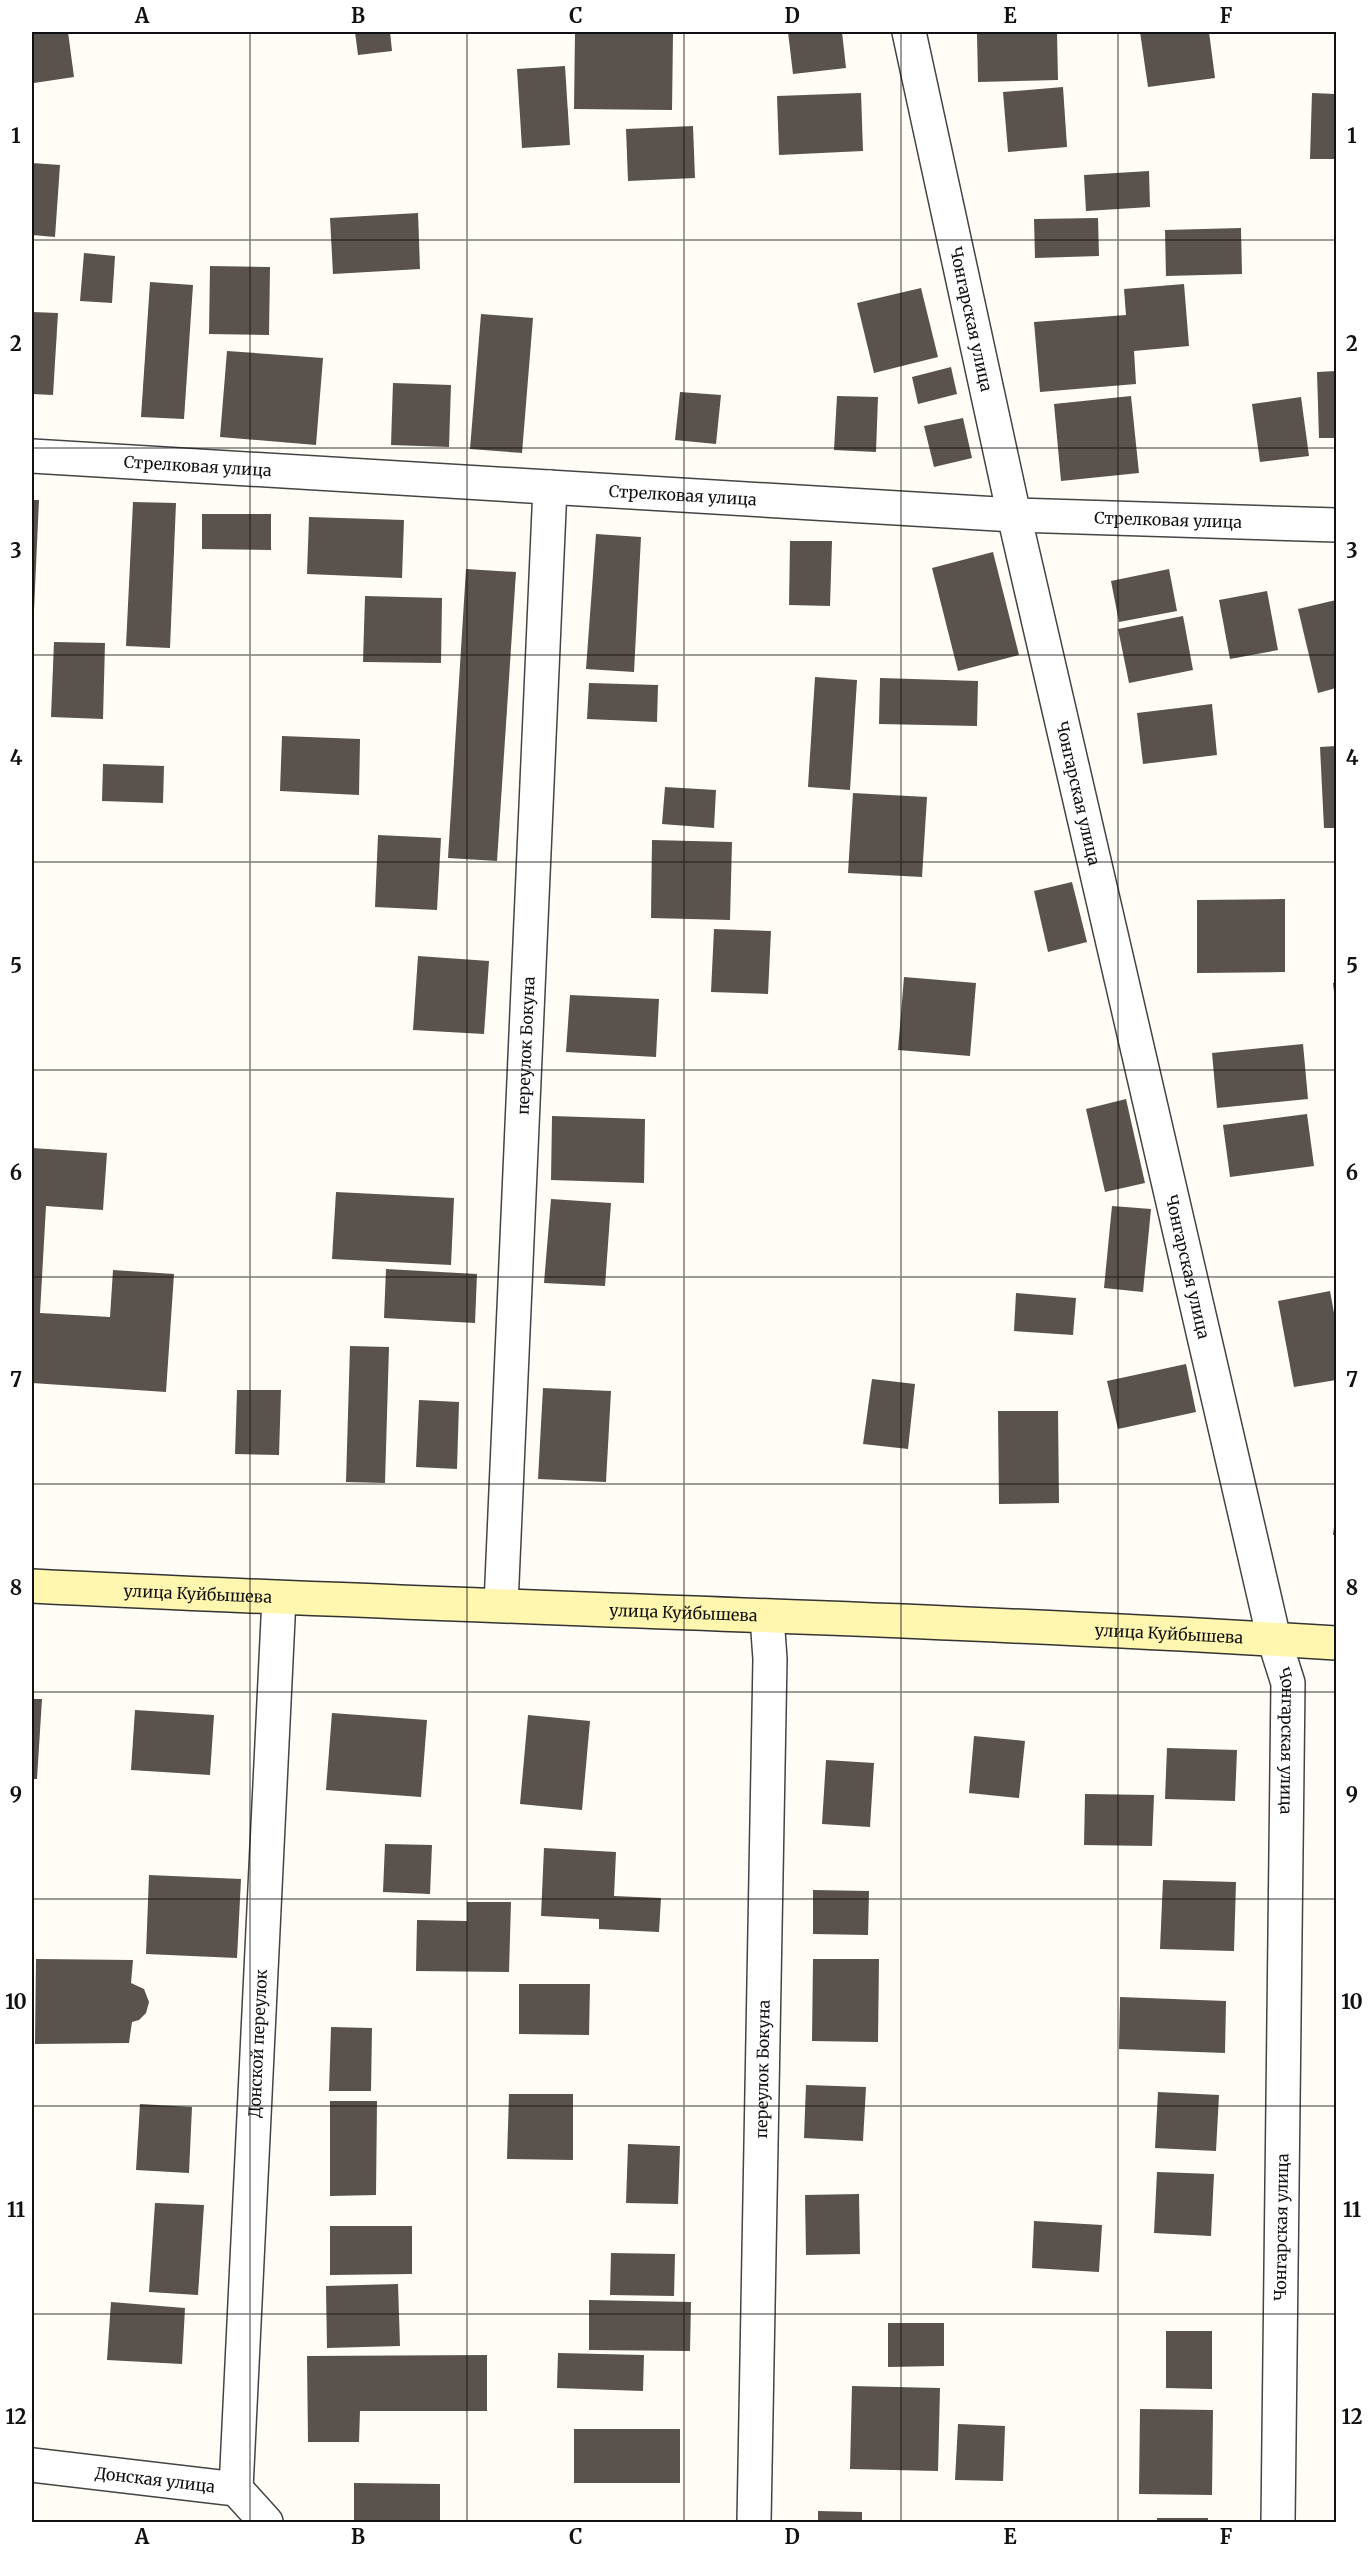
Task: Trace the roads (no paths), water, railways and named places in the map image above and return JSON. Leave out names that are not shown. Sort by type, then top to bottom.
[{"type":"main road","name":"улица Куйбышева","points":[[32,1586],[1336,1643]]},
{"type":"street","name":"Чонгарская улица","points":[[909,32],[1014,515],[1274,1639],[1288,1683],[1278,2523]]},
{"type":"street","name":"Стрелковая улица","points":[[32,456],[1014,515],[1336,525]]},
{"type":"street","name":"переулок Бокуна","points":[[501,1605],[550,487]]},
{"type":"street","name":"Донской переулок","points":[[236,2489],[279,1598]]},
{"type":"street","name":"переулок Бокуна","points":[[754,2523],[770,1659],[767,1617]]},
{"type":"street","name":"Донская улица","points":[[32,2464],[236,2489],[266,2523]]}]
